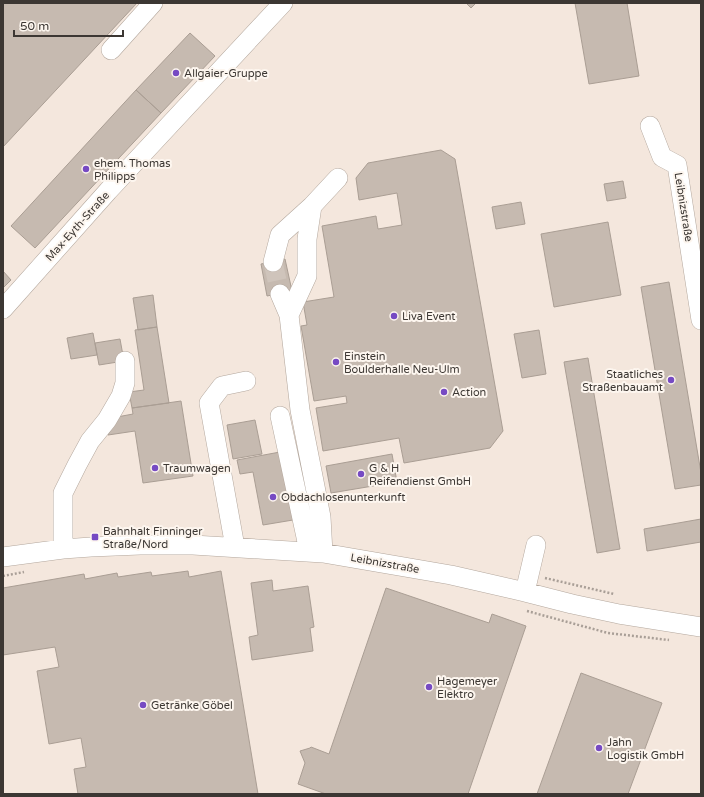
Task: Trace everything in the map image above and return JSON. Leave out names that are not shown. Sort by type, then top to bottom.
[{"type":"street","points":[[110,50],[153,3]]},
{"type":"street","name":"Max-Eyth-Straße","points":[[3,309],[108,191],[283,3]]},
{"type":"street","name":"Leibnizstraße","points":[[650,126],[662,157],[677,165],[701,320]]},
{"type":"street","points":[[273,262],[280,235],[312,206],[338,178]]},
{"type":"street","points":[[289,315],[307,276],[307,239],[312,206]]},
{"type":"street","points":[[280,294],[289,315],[300,410],[321,517],[316,552]]},
{"type":"street","points":[[63,549],[63,493],[90,441],[106,420],[121,396],[125,383],[126,361]]},
{"type":"street","points":[[235,547],[209,403],[222,386],[246,381]]},
{"type":"street","points":[[280,416],[316,552]]},
{"type":"street","name":"Leibnizstraße","points":[[3,558],[63,549],[140,545],[193,545],[316,552],[451,575],[619,614],[701,627]]},
{"type":"street","points":[[525,592],[536,545]]},
{"type":"path","points":[[3,576],[24,572]]},
{"type":"path","points":[[526,611],[608,632],[670,640]]},
{"type":"building","points":[[3,3],[137,3],[3,147]]},
{"type":"building","points":[[466,3],[476,3],[471,8]]},
{"type":"building","points":[[575,3],[627,3],[639,76],[589,84]]},
{"type":"building","name":"Allgaier-Gruppe","points":[[190,33],[215,56],[161,113],[136,90]]},
{"type":"building","name":"ehem. Thomas Philipps","points":[[136,90],[161,113],[35,248],[11,226]]},
{"type":"building","name":"Liva Event","points":[[441,150],[455,159],[503,431],[490,448],[404,463],[399,438],[323,451],[316,408],[347,403],[346,396],[314,401],[301,326],[307,325],[303,302],[334,297],[322,226],[376,216],[378,229],[402,225],[397,193],[359,200],[356,178],[368,163]]},
{"type":"building","points":[[623,181],[626,198],[607,201],[604,184]]},
{"type":"building","points":[[521,202],[525,224],[496,229],[492,207]]},
{"type":"building","points":[[608,222],[621,295],[554,307],[541,234]]},
{"type":"building","points":[[285,259],[292,291],[267,296],[261,264]]},
{"type":"building","points":[[3,271],[11,280],[3,288]]},
{"type":"building","name":"Staatliches Straßenbauamt","points":[[669,282],[701,473],[701,485],[675,489],[641,287]]},
{"type":"building","points":[[153,295],[157,327],[138,330],[133,298]]},
{"type":"building","points":[[157,327],[169,403],[132,408],[129,392],[144,390],[135,330]]},
{"type":"building","points":[[539,330],[546,374],[522,378],[514,334]]},
{"type":"building","points":[[93,333],[97,355],[71,359],[67,338]]},
{"type":"building","points":[[120,339],[124,361],[99,365],[95,343]]},
{"type":"building","points":[[588,358],[620,549],[597,553],[564,362]]},
{"type":"building","points":[[181,401],[193,476],[143,483],[135,431],[108,435],[117,417],[133,414],[132,408]]},
{"type":"building","points":[[255,420],[262,454],[233,459],[227,425]]},
{"type":"building","name":"Obdachlosenunterkunft","points":[[280,452],[293,520],[263,525],[253,472],[240,474],[237,460]]},
{"type":"building","name":"G & H Reifendienst GmbH","points":[[392,454],[397,482],[331,493],[326,466]]},
{"type":"building","points":[[701,519],[701,542],[647,551],[644,529]]},
{"type":"building","name":"Getränke Göbel","points":[[188,571],[189,577],[221,571],[258,794],[78,794],[74,769],[86,767],[81,738],[49,744],[37,671],[59,667],[55,647],[3,655],[3,588],[84,574],[85,579],[117,573],[118,577],[151,572],[152,576]]},
{"type":"building","points":[[272,580],[273,591],[308,586],[314,627],[310,628],[313,651],[252,660],[249,637],[258,635],[251,583]]},
{"type":"building","name":"Hagemeyer Elektro","points":[[386,588],[489,623],[492,614],[526,626],[468,794],[326,794],[298,784],[305,763],[300,751],[311,747],[329,754]]},
{"type":"building","name":"Jahn Logistik GmbH","points":[[581,673],[662,703],[628,794],[537,794]]},
{"type":"tunnel","points":[[273,262],[280,294]]},
{"type":"place","name":"Allgaier-Gruppe","points":[[176,73]]},
{"type":"place","name":"ehem. Thomas Philipps","points":[[86,169]]},
{"type":"place","name":"Liva Event","points":[[394,316]]},
{"type":"place","name":"Einstein Boulderhalle Neu-Ulm","points":[[336,362]]},
{"type":"place","name":"Staatliches Straßenbauamt","points":[[671,380]]},
{"type":"place","name":"Action","points":[[444,392]]},
{"type":"place","name":"Traumwagen","points":[[155,468]]},
{"type":"place","name":"G & H Reifendienst GmbH","points":[[361,474]]},
{"type":"place","name":"Obdachlosenunterkunft","points":[[273,497]]},
{"type":"place","name":"Bahnhalt Finninger Straße/Nord","points":[[95,537]]},
{"type":"place","name":"Hagemeyer Elektro","points":[[429,687]]},
{"type":"place","name":"Getränke Göbel","points":[[143,705]]},
{"type":"place","name":"Jahn Logistik GmbH","points":[[599,748]]}]
